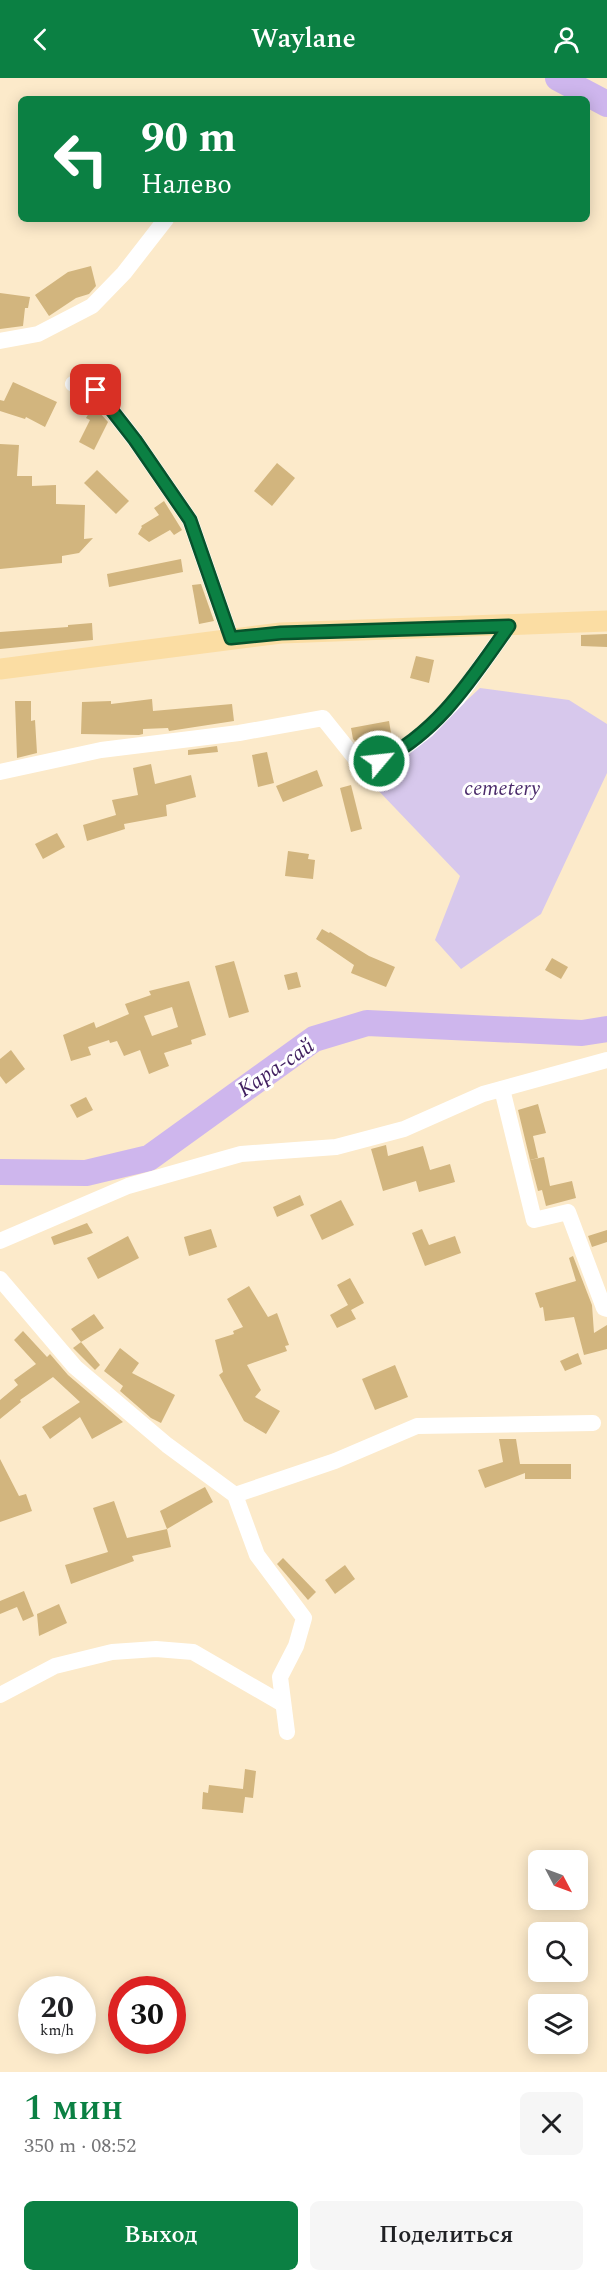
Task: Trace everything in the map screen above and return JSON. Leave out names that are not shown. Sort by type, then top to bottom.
[{"type":"main road","points":[[0,669],[281,633],[607,621]]},
{"type":"street","points":[[0,341],[38,334],[92,306],[124,273],[163,222]]},
{"type":"street","points":[[73,384],[96,390],[135,440],[190,520],[231,638]]},
{"type":"street","points":[[0,772],[101,750],[239,734],[323,718],[355,758],[379,761],[399,752],[427,730],[458,698],[509,626]]},
{"type":"street","points":[[0,1241],[128,1186],[241,1154],[336,1147],[404,1129],[483,1094],[607,1060]]},
{"type":"street","points":[[502,1089],[534,1220],[568,1212],[604,1308],[607,1309]]},
{"type":"street","points":[[0,1280],[75,1367],[167,1445],[235,1495],[257,1555],[304,1618],[296,1646],[280,1677],[287,1732]]},
{"type":"street","points":[[235,1495],[335,1461],[417,1426],[593,1423]]},
{"type":"street","points":[[0,1695],[55,1666],[112,1652],[156,1648],[193,1652],[283,1704]]},
{"type":"green space","name":"cemetery","points":[[480,688],[569,700],[607,724],[607,773],[541,914],[461,969],[435,940],[460,876],[374,786]]},
{"type":"building","points":[[91,266],[96,286],[89,294],[76,298],[49,316],[35,295],[68,272]]},
{"type":"building","points":[[0,293],[30,297],[28,308],[25,308],[23,326],[0,329]]},
{"type":"building","points":[[13,382],[57,402],[45,427],[26,417],[25,419],[0,411],[0,400],[4,401]]},
{"type":"building","points":[[92,408],[108,422],[94,450],[79,442],[90,420],[86,418]]},
{"type":"building","points":[[0,444],[19,445],[17,476],[32,476],[32,486],[56,485],[56,504],[85,505],[84,539],[93,538],[79,553],[62,556],[62,563],[0,569]]},
{"type":"building","points":[[277,463],[295,478],[272,506],[254,491]]},
{"type":"building","points":[[97,470],[129,501],[116,514],[84,483]]},
{"type":"building","points":[[164,501],[182,530],[174,535],[170,530],[149,542],[138,534],[141,526],[159,515],[154,508]]},
{"type":"building","points":[[181,559],[183,572],[109,587],[107,574]]},
{"type":"building","points":[[201,584],[214,621],[199,624],[192,585]]},
{"type":"building","points":[[92,623],[93,640],[0,649],[0,632]]},
{"type":"building","points":[[607,634],[607,647],[581,646],[581,635]]},
{"type":"building","points":[[416,656],[434,660],[429,683],[410,678]]},
{"type":"building","points":[[152,699],[153,711],[232,704],[234,721],[169,731],[168,728],[143,729],[143,734],[139,735],[81,734],[82,702],[111,701],[111,704]]},
{"type":"building","points":[[15,701],[31,701],[31,721],[35,720],[37,753],[17,758]]},
{"type":"building","points":[[389,721],[392,739],[358,744],[353,739],[351,728]]},
{"type":"building","points":[[217,746],[218,752],[188,755],[188,750]]},
{"type":"building","points":[[267,752],[274,783],[258,787],[252,755]]},
{"type":"building","points":[[151,764],[155,784],[191,775],[196,797],[166,805],[167,816],[124,824],[125,829],[87,841],[83,825],[116,815],[112,800],[138,795],[133,768]]},
{"type":"building","points":[[317,770],[323,786],[283,802],[276,786]]},
{"type":"building","points":[[351,785],[362,829],[351,832],[340,788]]},
{"type":"building","points":[[57,833],[65,847],[43,859],[35,844]]},
{"type":"building","points":[[288,851],[309,854],[308,859],[315,860],[313,879],[285,876]]},
{"type":"building","points":[[322,929],[369,956],[395,967],[386,987],[351,973],[354,965],[316,939]]},
{"type":"building","points":[[552,958],[568,967],[561,979],[545,970]]},
{"type":"building","points":[[234,961],[249,1012],[229,1018],[215,966]]},
{"type":"building","points":[[297,972],[301,987],[288,990],[284,975]]},
{"type":"building","points":[[189,981],[206,1035],[191,1040],[192,1044],[164,1053],[169,1066],[149,1074],[140,1050],[124,1056],[117,1041],[110,1043],[109,1040],[88,1047],[91,1055],[71,1061],[63,1035],[94,1022],[96,1028],[129,1014],[125,1004],[151,995],[149,991]],"holes":[[[172,1007],[178,1027],[152,1036],[144,1016]]]},
{"type":"building","points":[[11,1050],[25,1069],[6,1084],[0,1076],[0,1059]]},
{"type":"building","points":[[86,1097],[93,1110],[77,1118],[70,1105]]},
{"type":"building","points":[[538,1104],[546,1133],[533,1136],[538,1158],[530,1160],[518,1110]]},
{"type":"building","points":[[386,1145],[388,1156],[423,1146],[430,1170],[450,1164],[455,1182],[419,1192],[416,1181],[383,1191],[371,1149]]},
{"type":"building","points":[[544,1157],[550,1186],[572,1181],[576,1198],[546,1206],[542,1190],[538,1191],[530,1160]]},
{"type":"building","points":[[300,1195],[304,1205],[277,1217],[273,1207]]},
{"type":"building","points":[[341,1200],[354,1225],[322,1240],[310,1215]]},
{"type":"building","points":[[87,1223],[93,1233],[54,1245],[51,1237]]},
{"type":"building","points":[[211,1229],[217,1247],[189,1256],[184,1237]]},
{"type":"building","points":[[422,1229],[429,1245],[455,1236],[461,1253],[425,1266],[412,1233]]},
{"type":"building","points":[[607,1230],[607,1242],[592,1247],[588,1236]]},
{"type":"building","points":[[128,1236],[139,1258],[98,1279],[87,1258]]},
{"type":"building","points":[[573,1256],[592,1305],[594,1333],[607,1325],[607,1349],[584,1355],[574,1317],[545,1321],[543,1307],[540,1308],[535,1293],[576,1281],[569,1258]]},
{"type":"building","points":[[350,1278],[364,1303],[351,1310],[356,1319],[337,1328],[330,1315],[348,1305],[337,1285]]},
{"type":"building","points":[[249,1286],[268,1317],[277,1313],[289,1345],[285,1346],[287,1351],[247,1365],[261,1390],[255,1397],[280,1411],[266,1434],[244,1421],[219,1375],[223,1372],[215,1340],[234,1334],[233,1331],[243,1327],[227,1299]]},
{"type":"building","points":[[94,1314],[104,1328],[81,1342],[71,1329]]},
{"type":"building","points":[[23,1331],[47,1357],[50,1354],[68,1375],[123,1422],[92,1439],[80,1417],[50,1439],[42,1427],[80,1402],[53,1377],[20,1400],[21,1402],[0,1419],[0,1400],[18,1385],[14,1380],[36,1364],[14,1340]]},
{"type":"building","points":[[81,1342],[100,1365],[95,1370],[73,1348]]},
{"type":"building","points":[[120,1348],[139,1363],[132,1373],[175,1395],[161,1423],[151,1418],[120,1391],[123,1386],[104,1371]]},
{"type":"building","points":[[578,1353],[582,1364],[565,1371],[560,1361]]},
{"type":"building","points":[[395,1365],[408,1397],[375,1410],[362,1379]]},
{"type":"building","points":[[499,1439],[516,1439],[520,1464],[571,1464],[571,1479],[525,1479],[525,1473],[485,1488],[478,1470],[503,1462]]},
{"type":"building","points":[[0,1459],[19,1496],[26,1494],[32,1511],[0,1522]]},
{"type":"building","points":[[205,1487],[213,1502],[167,1529],[160,1511]]},
{"type":"building","points":[[114,1501],[127,1538],[167,1529],[171,1547],[132,1556],[134,1561],[71,1584],[65,1565],[108,1552],[93,1508]]},
{"type":"building","points":[[283,1558],[316,1592],[308,1600],[277,1564]]},
{"type":"building","points":[[345,1565],[355,1579],[335,1594],[325,1580]]},
{"type":"building","points":[[24,1591],[34,1616],[23,1621],[17,1607],[0,1614],[0,1601]]},
{"type":"building","points":[[59,1604],[67,1623],[39,1636],[37,1614]]},
{"type":"building","points":[[245,1769],[256,1771],[253,1798],[245,1797],[243,1813],[202,1809],[203,1792],[208,1793],[209,1785],[243,1789]]},
{"type":"waterway","points":[[558,78],[607,104]]},
{"type":"waterway","name":"Кара-сай","points":[[0,1172],[86,1173],[149,1158],[314,1039],[367,1023],[582,1033],[607,1029]]},
{"type":"route","points":[[96,390],[135,440],[190,520],[231,638],[281,633],[509,626],[458,698],[427,730],[399,752],[379,761]]}]
